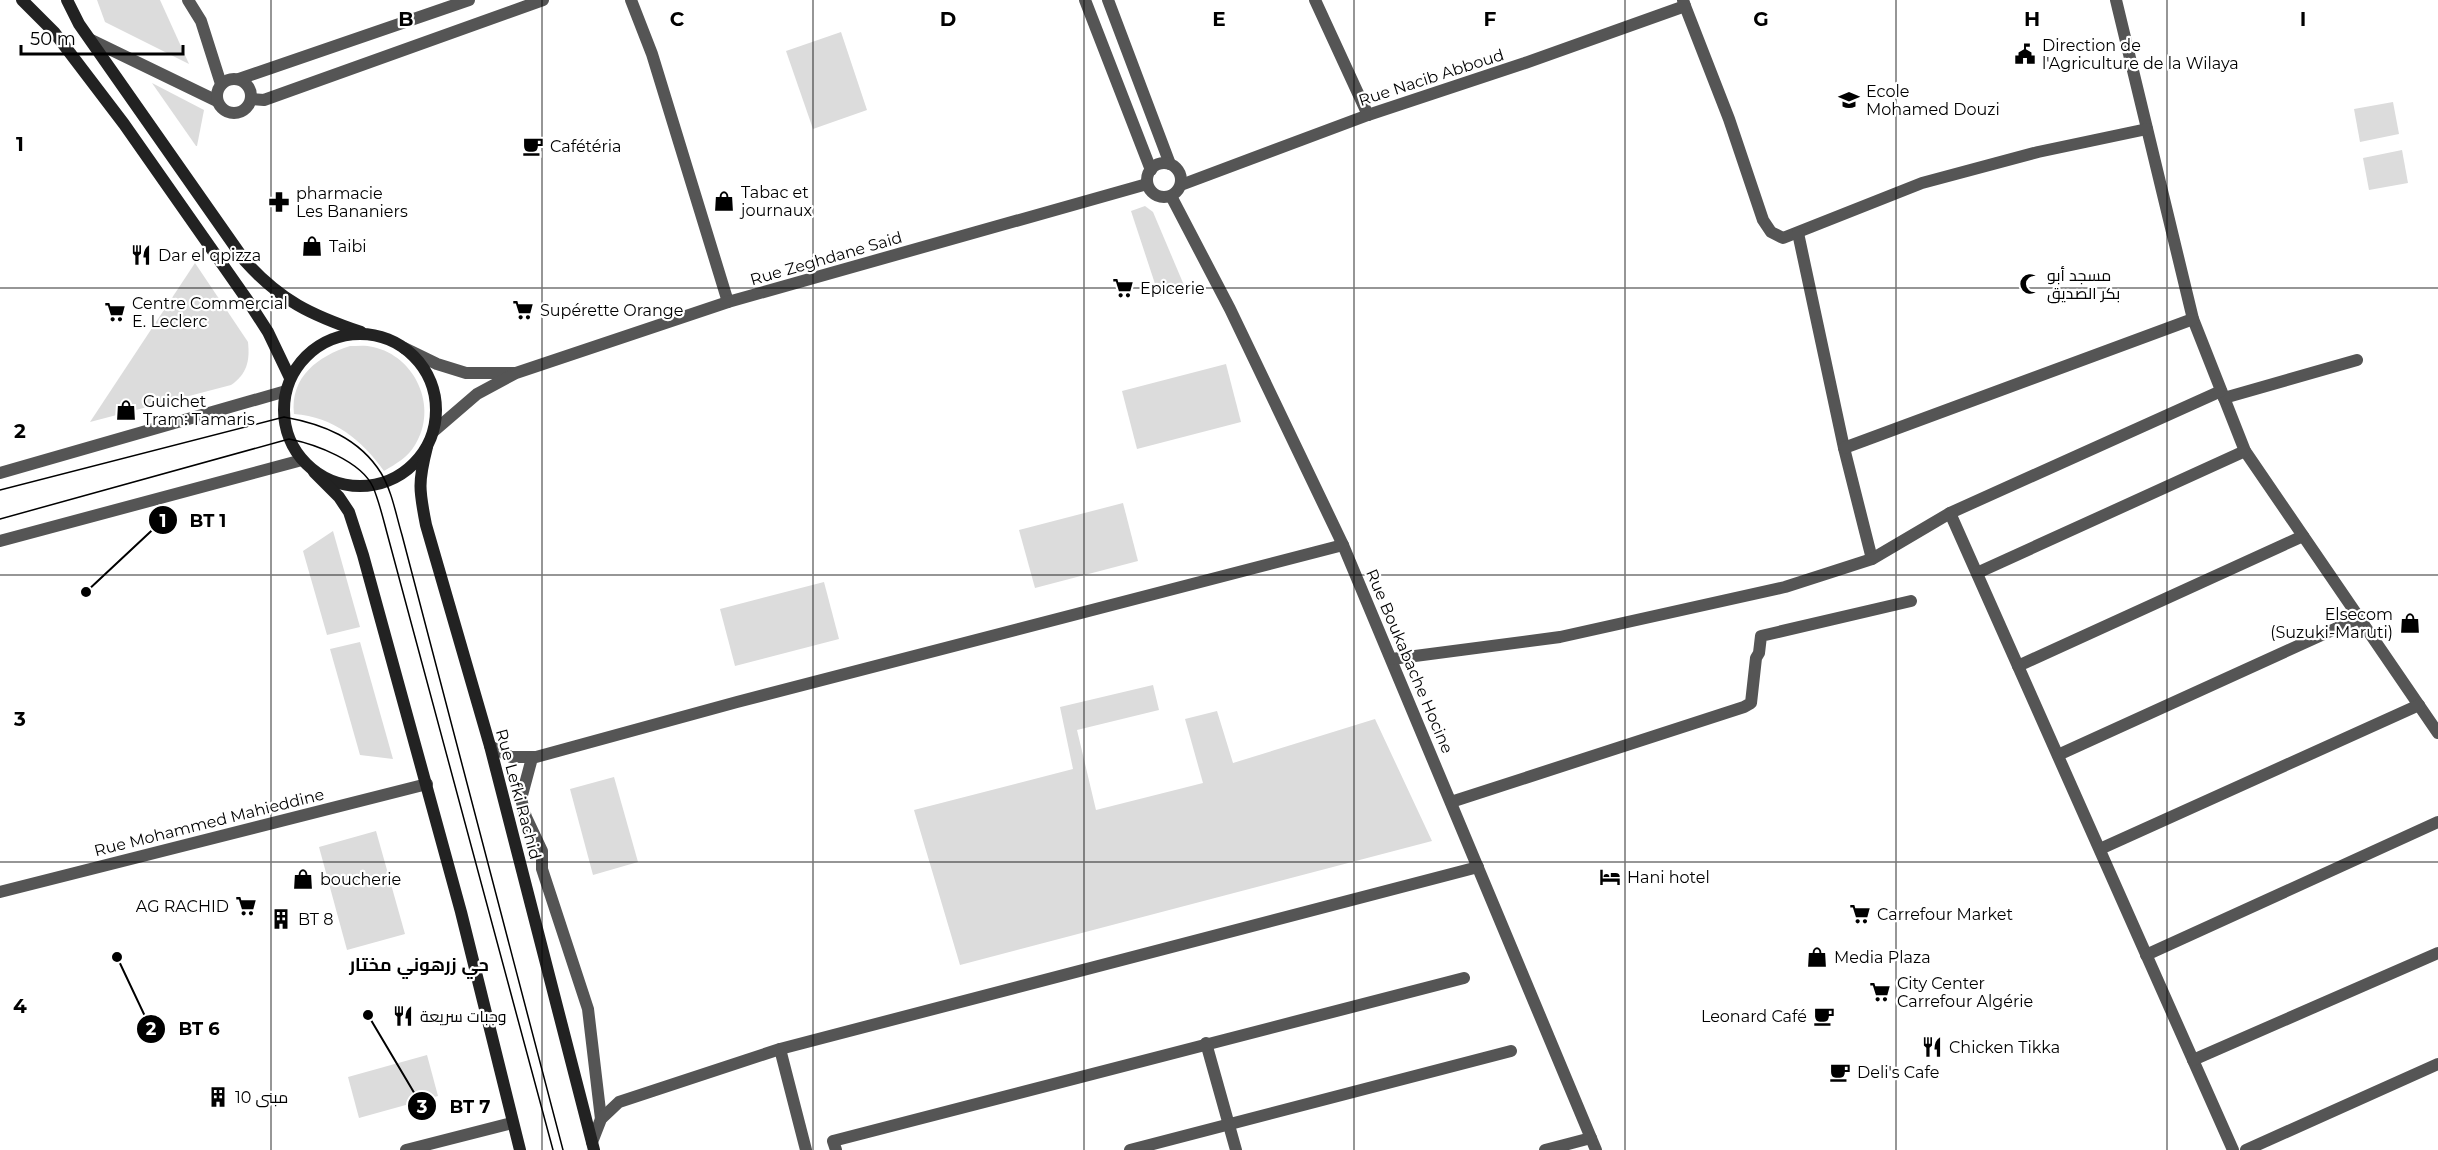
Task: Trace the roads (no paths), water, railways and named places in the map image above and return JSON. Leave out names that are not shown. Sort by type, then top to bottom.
[{"type":"main road","points":[[22,0],[54,32],[124,124],[248,301],[267,332],[290,378]]},
{"type":"main road","points":[[66,0],[218,224],[245,261],[266,284],[282,297],[324,319],[365,334],[386,338],[404,348],[420,362],[432,383],[437,406],[434,431],[427,447],[416,462],[400,475],[372,485],[347,485],[328,480],[314,472]]},
{"type":"main road","points":[[365,334],[344,335],[322,344],[303,358],[290,378],[286,391],[283,409],[285,427],[289,439],[302,460],[339,497],[349,512],[427,784],[520,1150]]},
{"type":"main road","name":"Rue Lefki Rachid","points":[[427,447],[419,476],[426,525],[490,746],[593,1146]]},
{"type":"street","points":[[188,0],[201,21],[221,84]]},
{"type":"street","points":[[217,101],[218,89],[221,84],[230,79],[239,79],[468,0]]},
{"type":"street","points":[[251,99],[264,100],[543,0]]},
{"type":"street","points":[[632,0],[652,54],[728,302]]},
{"type":"street","points":[[1085,0],[1150,170],[1147,184],[1159,197],[1171,196],[1176,194],[1181,185],[1180,172],[1170,164],[1108,0]]},
{"type":"street","points":[[1315,0],[1368,115]]},
{"type":"street","points":[[2116,0],[2193,319],[2245,451],[2438,733]]},
{"type":"street","points":[[1684,3],[1729,119],[1763,220],[1771,232],[1783,238],[1922,183],[2038,152],[2147,129]]},
{"type":"street","name":"Rue Nacib Abboud","points":[[1181,185],[1368,115],[1525,63],[1684,3]]},
{"type":"street","points":[[91,40],[217,101],[223,110],[235,113],[246,109],[251,99],[250,89],[239,79]]},
{"type":"street","points":[[1150,170],[1159,163],[1170,164]]},
{"type":"street","name":"Rue Zeghdane Said","points":[[516,372],[728,302],[1147,184]]},
{"type":"street","name":"Rue Boukabache Hocine","points":[[1171,196],[1230,309],[1343,545],[1596,1150]]},
{"type":"street","points":[[1798,233],[1844,448],[1872,559]]},
{"type":"street","points":[[1844,448],[2193,319]]},
{"type":"street","points":[[404,348],[436,364],[466,373],[516,372]]},
{"type":"street","points":[[1392,659],[1560,637],[1785,587],[1872,559],[1950,513],[2223,395],[2357,360]]},
{"type":"street","points":[[434,431],[477,394],[516,372]]},
{"type":"street","points":[[0,472],[286,391]]},
{"type":"street","points":[[1977,573],[2245,451]]},
{"type":"street","points":[[0,541],[302,460]]},
{"type":"street","points":[[1950,513],[2233,1150]]},
{"type":"street","points":[[2019,666],[2303,536]]},
{"type":"street","points":[[490,746],[511,758],[532,758],[737,702],[1343,545]]},
{"type":"street","points":[[1451,802],[1744,708],[1751,703],[1761,636],[1911,601]]},
{"type":"street","points":[[2058,755],[2359,618]]},
{"type":"street","points":[[2100,849],[2419,705]]},
{"type":"street","points":[[532,758],[521,799],[526,817],[542,851],[542,869],[588,1009],[601,1119],[593,1146]]},
{"type":"street","name":"Rue Mohammed Mahieddine","points":[[0,892],[427,784]]},
{"type":"street","points":[[506,807],[524,784]]},
{"type":"street","points":[[2146,955],[2438,822]]},
{"type":"street","points":[[601,1119],[619,1102],[780,1049],[1478,867]]},
{"type":"street","points":[[2193,1060],[2438,953]]},
{"type":"street","points":[[836,1150],[833,1141],[1464,978]]},
{"type":"street","points":[[1206,1043],[1236,1150]]},
{"type":"street","points":[[780,1049],[806,1150]]},
{"type":"street","points":[[1130,1150],[1511,1051]]},
{"type":"street","points":[[2246,1150],[2438,1064]]},
{"type":"street","points":[[406,1150],[512,1123]]},
{"type":"street","points":[[1545,1150],[1591,1138]]},
{"type":"tram line","points":[[0,490],[284,417],[313,424],[339,434],[362,450],[372,461],[385,480],[396,511],[563,1150]]},
{"type":"tram line","points":[[0,519],[289,439],[336,455],[358,469],[367,478],[373,487],[382,516],[553,1150]]},
{"type":"place","name":"Direction de l'Agriculture de la Wilaya","points":[[2025,54]]},
{"type":"place","name":"Ecole Mohamed Douzi","points":[[1849,100]]},
{"type":"place","name":"Cafétéria","points":[[533,146]]},
{"type":"place","name":"Tabac et journaux","points":[[724,201]]},
{"type":"place","name":"pharmacie Les Bananiers","points":[[279,202]]},
{"type":"place","name":"Taibi","points":[[312,246]]},
{"type":"place","name":"Dar el qpizza","points":[[141,255]]},
{"type":"place","name":"مسجد أبو بكر الصديق","points":[[2030,284]]},
{"type":"place","name":"Epicerie","points":[[1123,288]]},
{"type":"place","name":"Supérette Orange","points":[[523,310]]},
{"type":"place","name":"Centre Commercial E. Leclerc","points":[[115,312]]},
{"type":"place","name":"Guichet Tram: Tamaris","points":[[126,410]]},
{"type":"place","name":"BT 1","points":[[86,592]]},
{"type":"place","name":"Elsecom (Suzuki-Maruti)","points":[[2410,623]]},
{"type":"place","name":"Hani hotel","points":[[1610,877]]},
{"type":"place","name":"boucherie","points":[[303,879]]},
{"type":"place","name":"AG RACHID","points":[[246,906]]},
{"type":"place","name":"Carrefour Market","points":[[1860,914]]},
{"type":"place","name":"BT 8","points":[[281,919]]},
{"type":"place","name":"BT 6","points":[[117,957]]},
{"type":"place","name":"Media Plaza","points":[[1817,957]]},
{"type":"place","name":"City Center Carrefour Algérie","points":[[1880,992]]},
{"type":"place","name":"BT 7","points":[[368,1015]]},
{"type":"place","name":"وجبات سريعة","points":[[403,1016]]},
{"type":"place","name":"Leonard Café","points":[[1824,1016]]},
{"type":"place","name":"Chicken Tikka","points":[[1932,1047]]},
{"type":"place","name":"Deli's Cafe","points":[[1840,1072]]},
{"type":"place","name":"مبنى 10","points":[[218,1097]]},
{"type":"district","name":"حي زرهوني مختار","points":[[419,965]]}]
